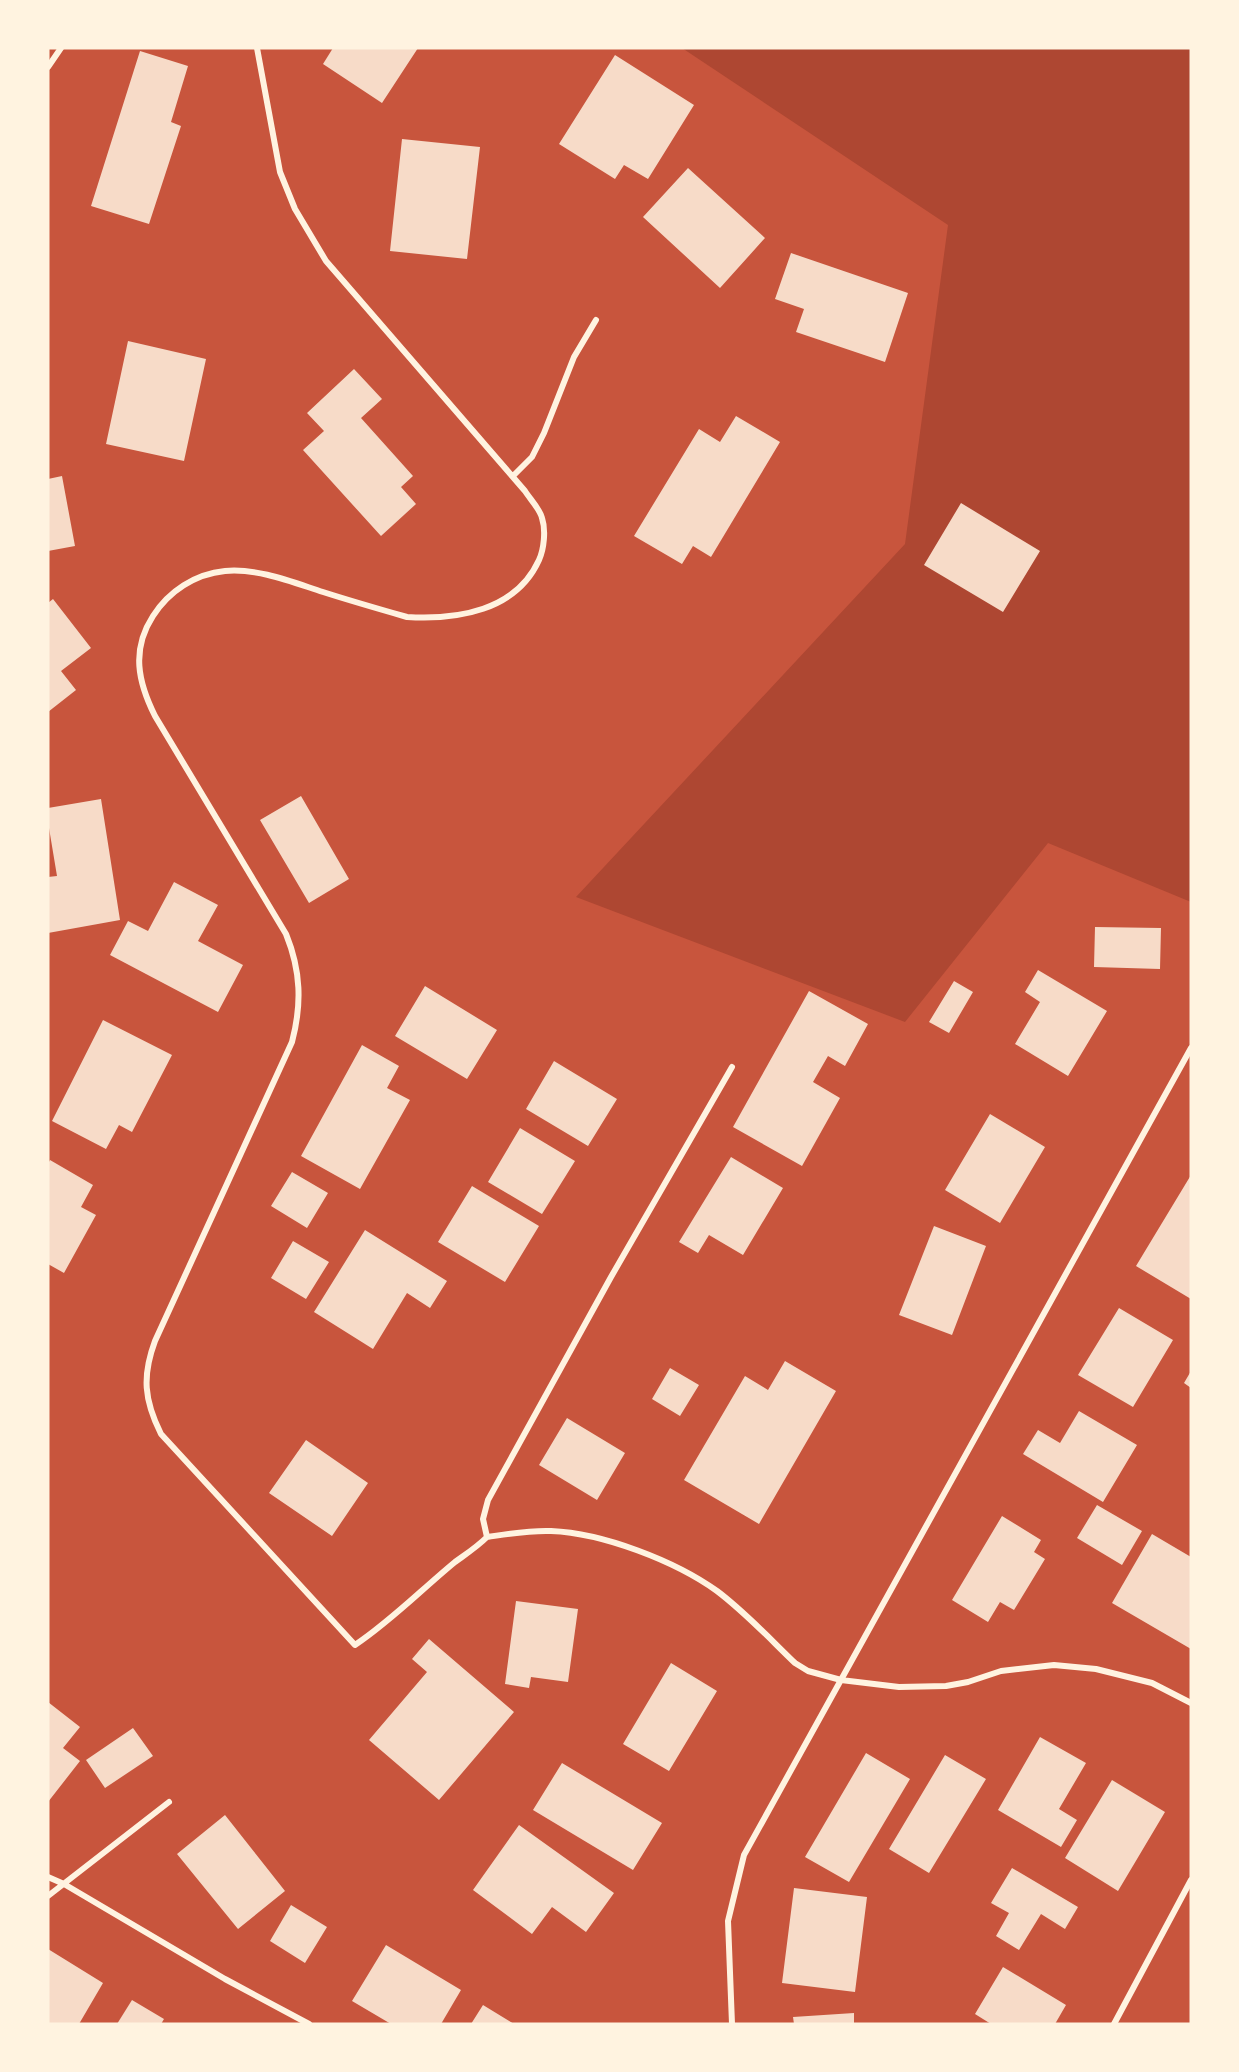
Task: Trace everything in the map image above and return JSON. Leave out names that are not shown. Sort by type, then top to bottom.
[{"type":"street","points":[[48,67],[61,48]]},
{"type":"street","points":[[257,48],[280,172],[301,219],[326,261],[525,490],[542,518],[544,537],[541,555],[533,573],[522,587],[507,598],[467,613],[427,618],[407,617],[256,572],[224,571],[190,581],[173,592],[160,605],[142,639],[139,658],[140,677],[145,695],[155,716],[286,934],[299,977],[300,999],[292,1042],[148,1360],[147,1398],[152,1417],[161,1434],[355,1645],[382,1626],[487,1537],[532,1531],[552,1531],[589,1535],[637,1550],[685,1572],[717,1591],[795,1663],[808,1671],[841,1680],[899,1687],[945,1686],[968,1682],[1001,1671],[1054,1665],[1096,1669],[1152,1683],[1191,1702]]},
{"type":"street","points":[[513,476],[532,457],[574,357],[596,320]]},
{"type":"street","points":[[732,2024],[728,1921],[744,1855],[1191,1048]]},
{"type":"street","points":[[487,1537],[483,1519],[488,1500],[611,1277],[732,1067]]},
{"type":"street","points":[[48,1896],[170,1802]]},
{"type":"street","points":[[48,1877],[64,1884],[304,2023]]},
{"type":"street","points":[[1114,2024],[1191,1880]]},
{"type":"shaded area","points":[[682,48],[1191,48],[1191,902],[1048,843],[905,1022],[576,897],[905,544],[948,225]]},
{"type":"building","points":[[333,48],[418,48],[382,103],[323,64]]},
{"type":"building","points":[[140,51],[188,66],[171,122],[181,126],[149,224],[91,206]]},
{"type":"building","points":[[615,55],[694,105],[648,179],[624,165],[615,179],[559,144]]},
{"type":"building","points":[[402,139],[480,147],[467,259],[390,251]]},
{"type":"building","points":[[688,168],[765,238],[720,288],[643,217]]},
{"type":"building","points":[[791,253],[908,293],[885,362],[796,332],[804,309],[775,299]]},
{"type":"building","points":[[128,341],[206,359],[184,461],[106,444]]},
{"type":"building","points":[[354,369],[382,399],[361,418],[413,476],[401,487],[416,504],[381,536],[303,450],[324,431],[307,413]]},
{"type":"building","points":[[736,416],[780,442],[711,557],[693,546],[682,564],[634,536],[699,429],[720,442]]},
{"type":"building","points":[[62,476],[75,546],[48,551],[48,479]]},
{"type":"building","points":[[961,503],[1040,551],[1003,612],[924,565]]},
{"type":"building","points":[[53,599],[91,648],[61,671],[76,690],[48,712],[48,603]]},
{"type":"building","points":[[301,796],[349,879],[309,903],[260,820]]},
{"type":"building","points":[[101,799],[120,920],[48,933],[48,877],[57,876],[48,822],[48,808]]},
{"type":"building","points":[[174,882],[218,905],[198,941],[243,965],[218,1012],[110,955],[128,921],[148,931]]},
{"type":"building","points":[[1095,927],[1161,928],[1160,969],[1094,967]]},
{"type":"building","points":[[1038,970],[1107,1011],[1068,1076],[1015,1044],[1040,1002],[1025,992]]},
{"type":"building","points":[[954,981],[973,992],[949,1033],[929,1022]]},
{"type":"building","points":[[425,986],[497,1030],[467,1079],[395,1036]]},
{"type":"building","points":[[809,991],[868,1024],[845,1066],[828,1056],[813,1082],[840,1098],[802,1166],[733,1127]]},
{"type":"building","points":[[103,1020],[172,1055],[132,1132],[119,1125],[106,1149],[52,1121]]},
{"type":"building","points":[[362,1045],[399,1066],[387,1088],[410,1100],[360,1189],[301,1156]]},
{"type":"building","points":[[554,1061],[617,1099],[588,1146],[526,1109]]},
{"type":"building","points":[[990,1114],[1045,1147],[1000,1223],[945,1190]]},
{"type":"building","points":[[520,1128],[575,1161],[542,1214],[488,1182]]},
{"type":"building","points":[[731,1157],[783,1188],[743,1255],[709,1235],[698,1253],[679,1242]]},
{"type":"building","points":[[50,1160],[93,1185],[81,1207],[96,1215],[64,1273],[48,1264],[48,1164]]},
{"type":"building","points":[[292,1172],[328,1193],[307,1228],[271,1206]]},
{"type":"building","points":[[1191,1175],[1191,1299],[1136,1266]]},
{"type":"building","points":[[472,1186],[539,1226],[505,1282],[438,1242]]},
{"type":"building","points":[[934,1226],[986,1246],[952,1335],[899,1315]]},
{"type":"building","points":[[365,1230],[447,1281],[430,1308],[407,1293],[373,1349],[314,1312]]},
{"type":"building","points":[[293,1241],[329,1262],[306,1299],[271,1278]]},
{"type":"building","points":[[1119,1308],[1173,1340],[1133,1407],[1078,1375]]},
{"type":"building","points":[[785,1361],[836,1391],[759,1524],[684,1480],[745,1376],[768,1390]]},
{"type":"building","points":[[670,1368],[699,1385],[680,1416],[652,1399]]},
{"type":"building","points":[[1191,1371],[1191,1388],[1184,1383]]},
{"type":"building","points":[[1079,1411],[1137,1445],[1103,1502],[1023,1454],[1038,1430],[1060,1443]]},
{"type":"building","points":[[567,1418],[625,1453],[597,1500],[539,1465]]},
{"type":"building","points":[[306,1440],[368,1483],[332,1536],[269,1493]]},
{"type":"building","points":[[1097,1505],[1142,1531],[1122,1565],[1077,1538]]},
{"type":"building","points":[[1002,1516],[1041,1540],[1034,1552],[1045,1559],[1014,1610],[1000,1602],[988,1622],[952,1600]]},
{"type":"building","points":[[1152,1534],[1191,1557],[1191,1649],[1112,1603]]},
{"type":"building","points":[[516,1601],[578,1609],[568,1682],[531,1677],[529,1688],[505,1684]]},
{"type":"building","points":[[429,1639],[514,1712],[439,1800],[369,1740],[427,1672],[412,1659]]},
{"type":"building","points":[[671,1663],[717,1691],[669,1771],[623,1744]]},
{"type":"building","points":[[48,1702],[80,1727],[63,1748],[80,1761],[48,1802]]},
{"type":"building","points":[[133,1728],[153,1756],[105,1788],[86,1760]]},
{"type":"building","points":[[1040,1737],[1086,1763],[1059,1809],[1077,1820],[1061,1847],[998,1810]]},
{"type":"building","points":[[866,1753],[910,1779],[849,1882],[805,1857]]},
{"type":"building","points":[[945,1755],[986,1779],[929,1873],[889,1849]]},
{"type":"building","points":[[562,1763],[662,1823],[633,1870],[533,1810]]},
{"type":"building","points":[[1112,1780],[1165,1812],[1118,1891],[1065,1858]]},
{"type":"building","points":[[225,1815],[285,1891],[238,1929],[177,1854]]},
{"type":"building","points":[[519,1825],[614,1893],[586,1932],[552,1907],[532,1934],[473,1890]]},
{"type":"building","points":[[1012,1868],[1078,1907],[1065,1929],[1041,1914],[1019,1950],[996,1936],[1009,1913],[991,1903]]},
{"type":"building","points":[[794,1888],[867,1897],[855,1992],[782,1983]]},
{"type":"building","points":[[291,1905],[327,1927],[305,1963],[270,1941]]},
{"type":"building","points":[[386,1945],[461,1990],[441,2024],[391,2024],[352,2001]]},
{"type":"building","points":[[48,1949],[103,1983],[79,2024],[48,2024]]},
{"type":"building","points":[[1003,1967],[1066,2005],[1055,2024],[991,2024],[975,2014]]},
{"type":"building","points":[[132,2000],[164,2019],[161,2024],[117,2024]]},
{"type":"building","points":[[483,2005],[514,2024],[471,2024]]},
{"type":"building","points":[[854,2013],[854,2024],[794,2024],[793,2017]]}]
